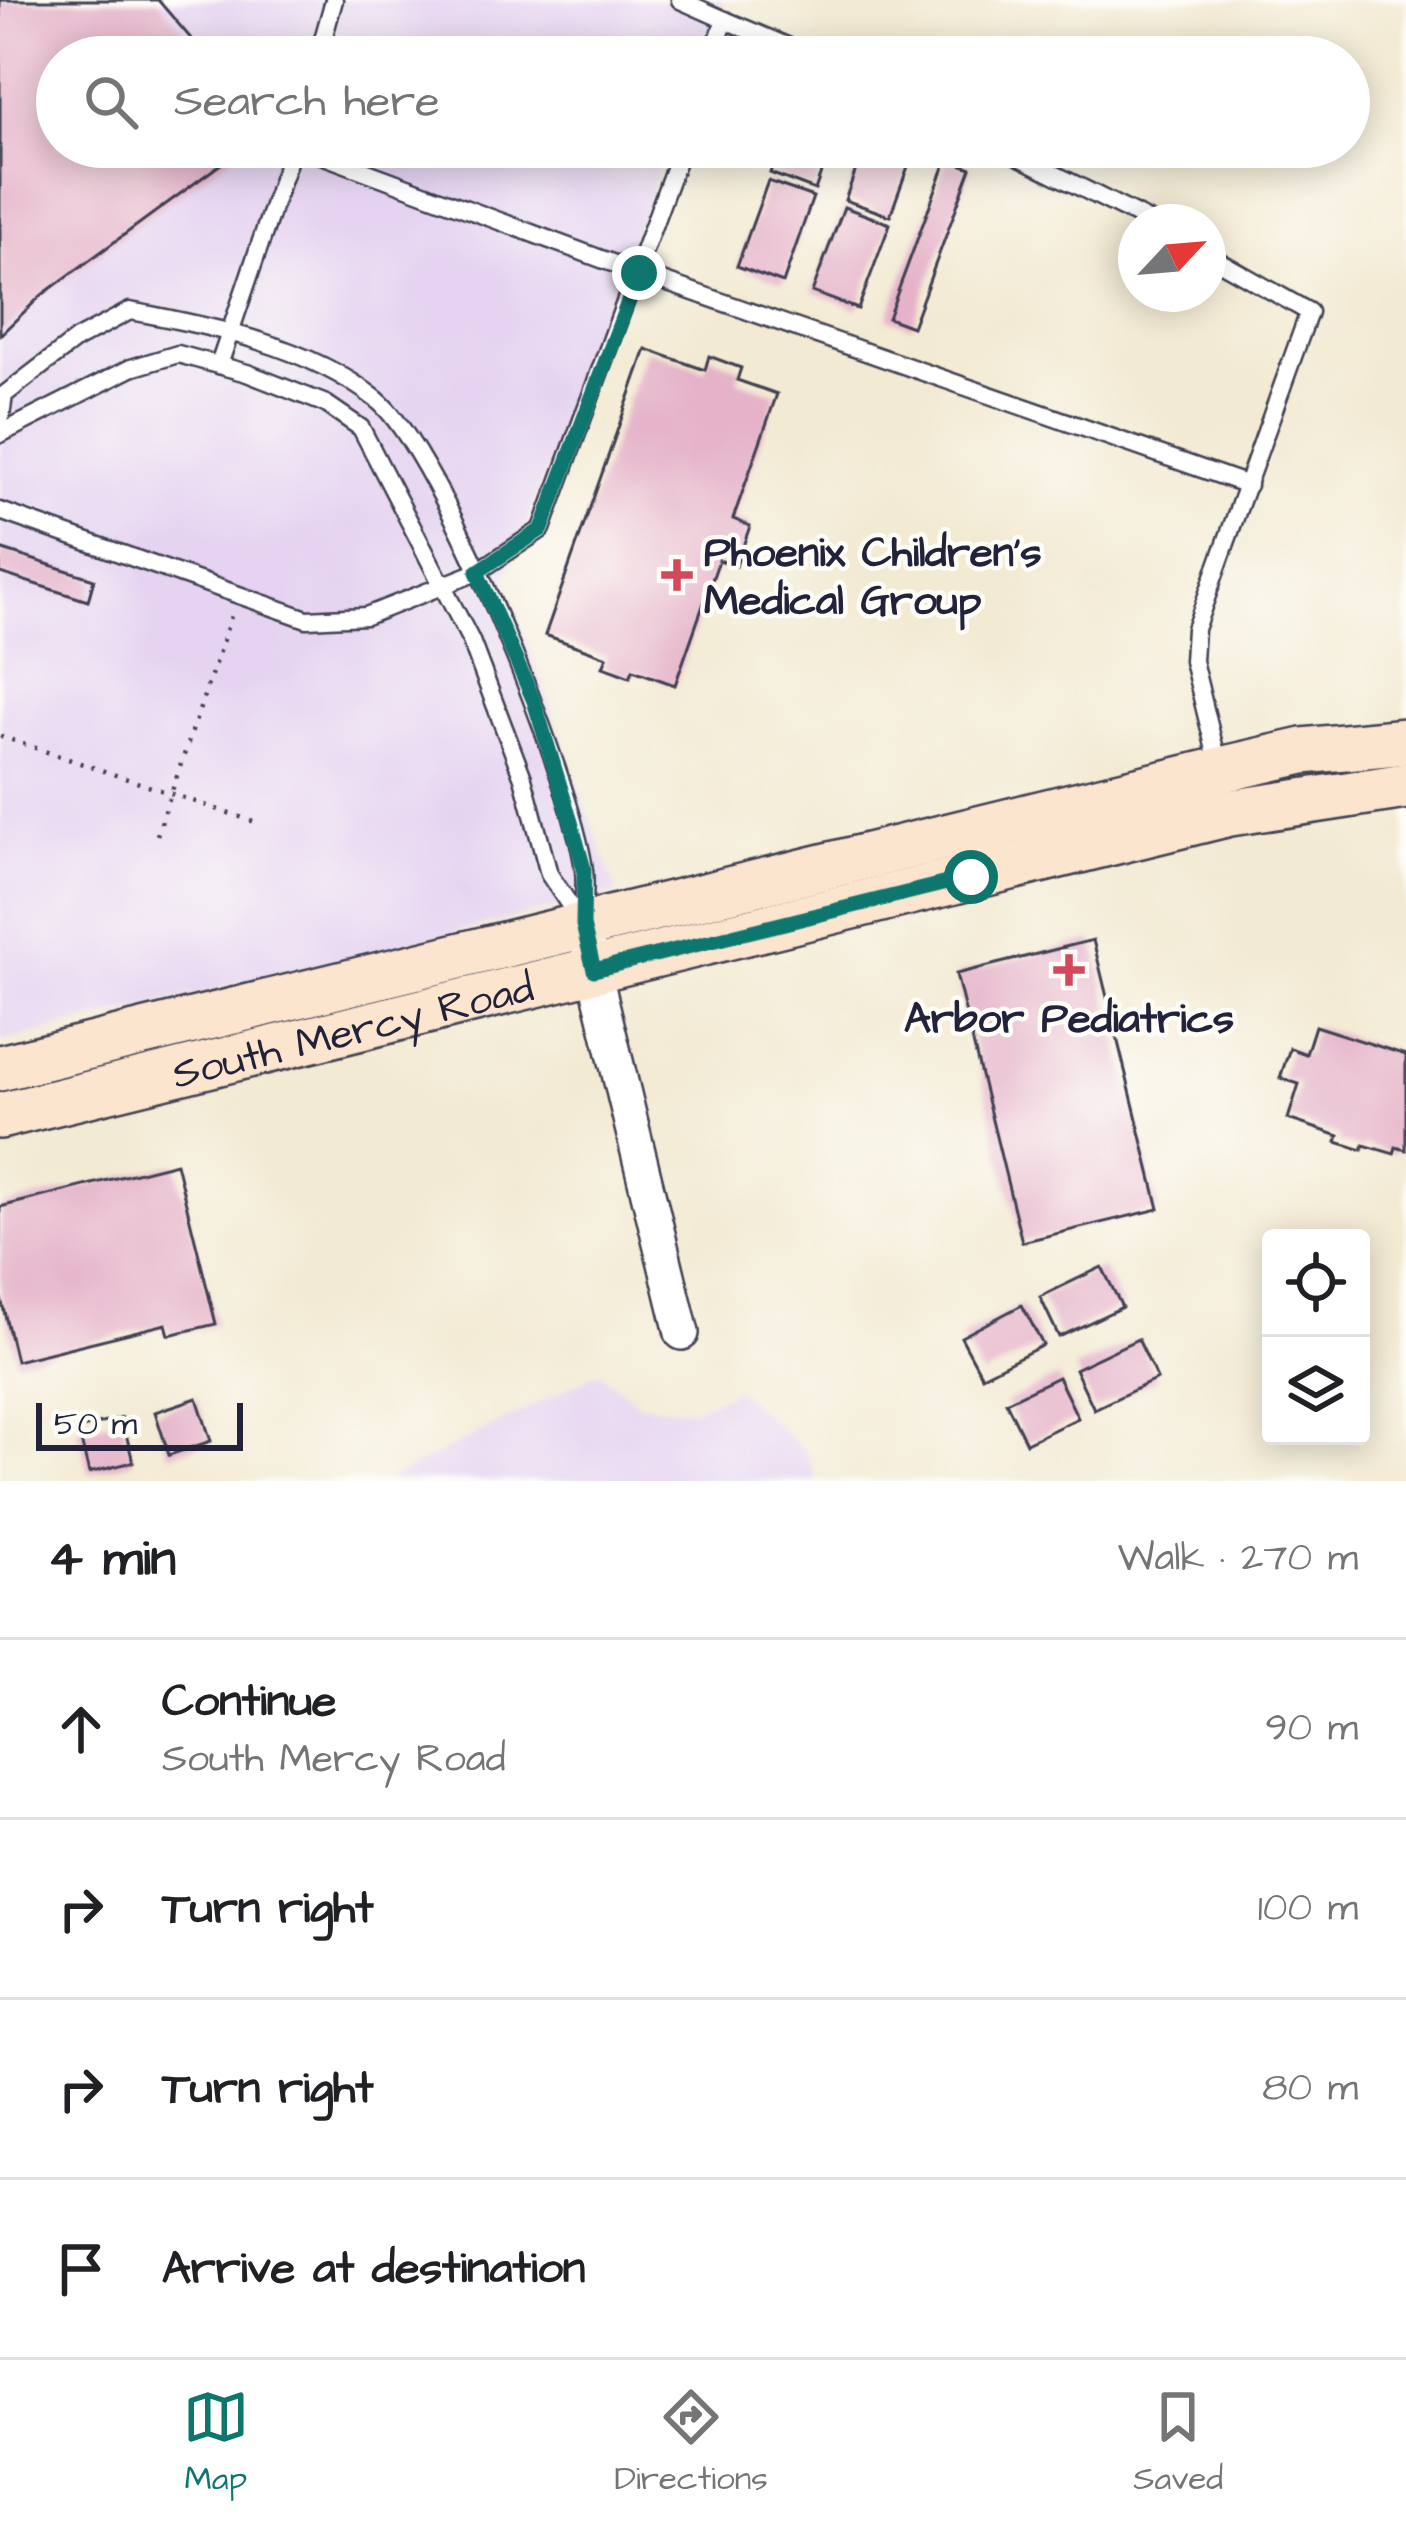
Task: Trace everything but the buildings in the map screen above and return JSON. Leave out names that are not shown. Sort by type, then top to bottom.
[{"type":"main road","name":"South Mercy Road","points":[[0,1116],[594,970],[1225,792],[1303,751],[1406,741]]},
{"type":"main road","name":"South Mercy Road","points":[[0,1068],[583,925],[1225,792],[1406,786]]},
{"type":"street","points":[[583,925],[682,1334]]},
{"type":"lane","points":[[324,36],[334,0]]},
{"type":"lane","points":[[680,0],[763,36]]},
{"type":"lane","points":[[719,36],[725,20]]},
{"type":"lane","points":[[219,365],[290,168]]},
{"type":"lane","points":[[354,168],[639,273],[1248,485]]},
{"type":"lane","points":[[0,511],[307,619],[366,616],[477,572],[542,529],[675,168]]},
{"type":"lane","points":[[1042,168],[1118,206]]},
{"type":"lane","points":[[1225,792],[1193,661],[1195,629],[1310,312],[1226,265]]},
{"type":"lane","points":[[0,424],[4,395],[76,339],[130,311],[289,352],[379,400],[418,457],[477,572],[534,701],[584,869],[583,925]]},
{"type":"lane","points":[[0,434],[131,368],[178,354],[326,404],[361,428],[444,586],[502,718],[548,874],[583,925]]},
{"type":"path","points":[[157,835],[231,616]]},
{"type":"path","points":[[0,736],[261,824]]},
{"type":"shaded area","points":[[0,0],[724,0],[710,36],[36,36],[36,168],[660,168],[505,581],[617,893],[0,1042]]},
{"type":"shaded area","points":[[599,1372],[639,1404],[691,1410],[737,1390],[806,1452],[817,1481],[386,1481]]},
{"type":"place","name":"Phoenix Children’s Medical Group","points":[[677,575]]},
{"type":"place","name":"Arbor Pediatrics","points":[[1069,970]]},
{"type":"route","points":[[639,273],[542,529],[477,572],[534,701],[571,822],[584,869],[583,925],[594,970],[971,877]]}]
